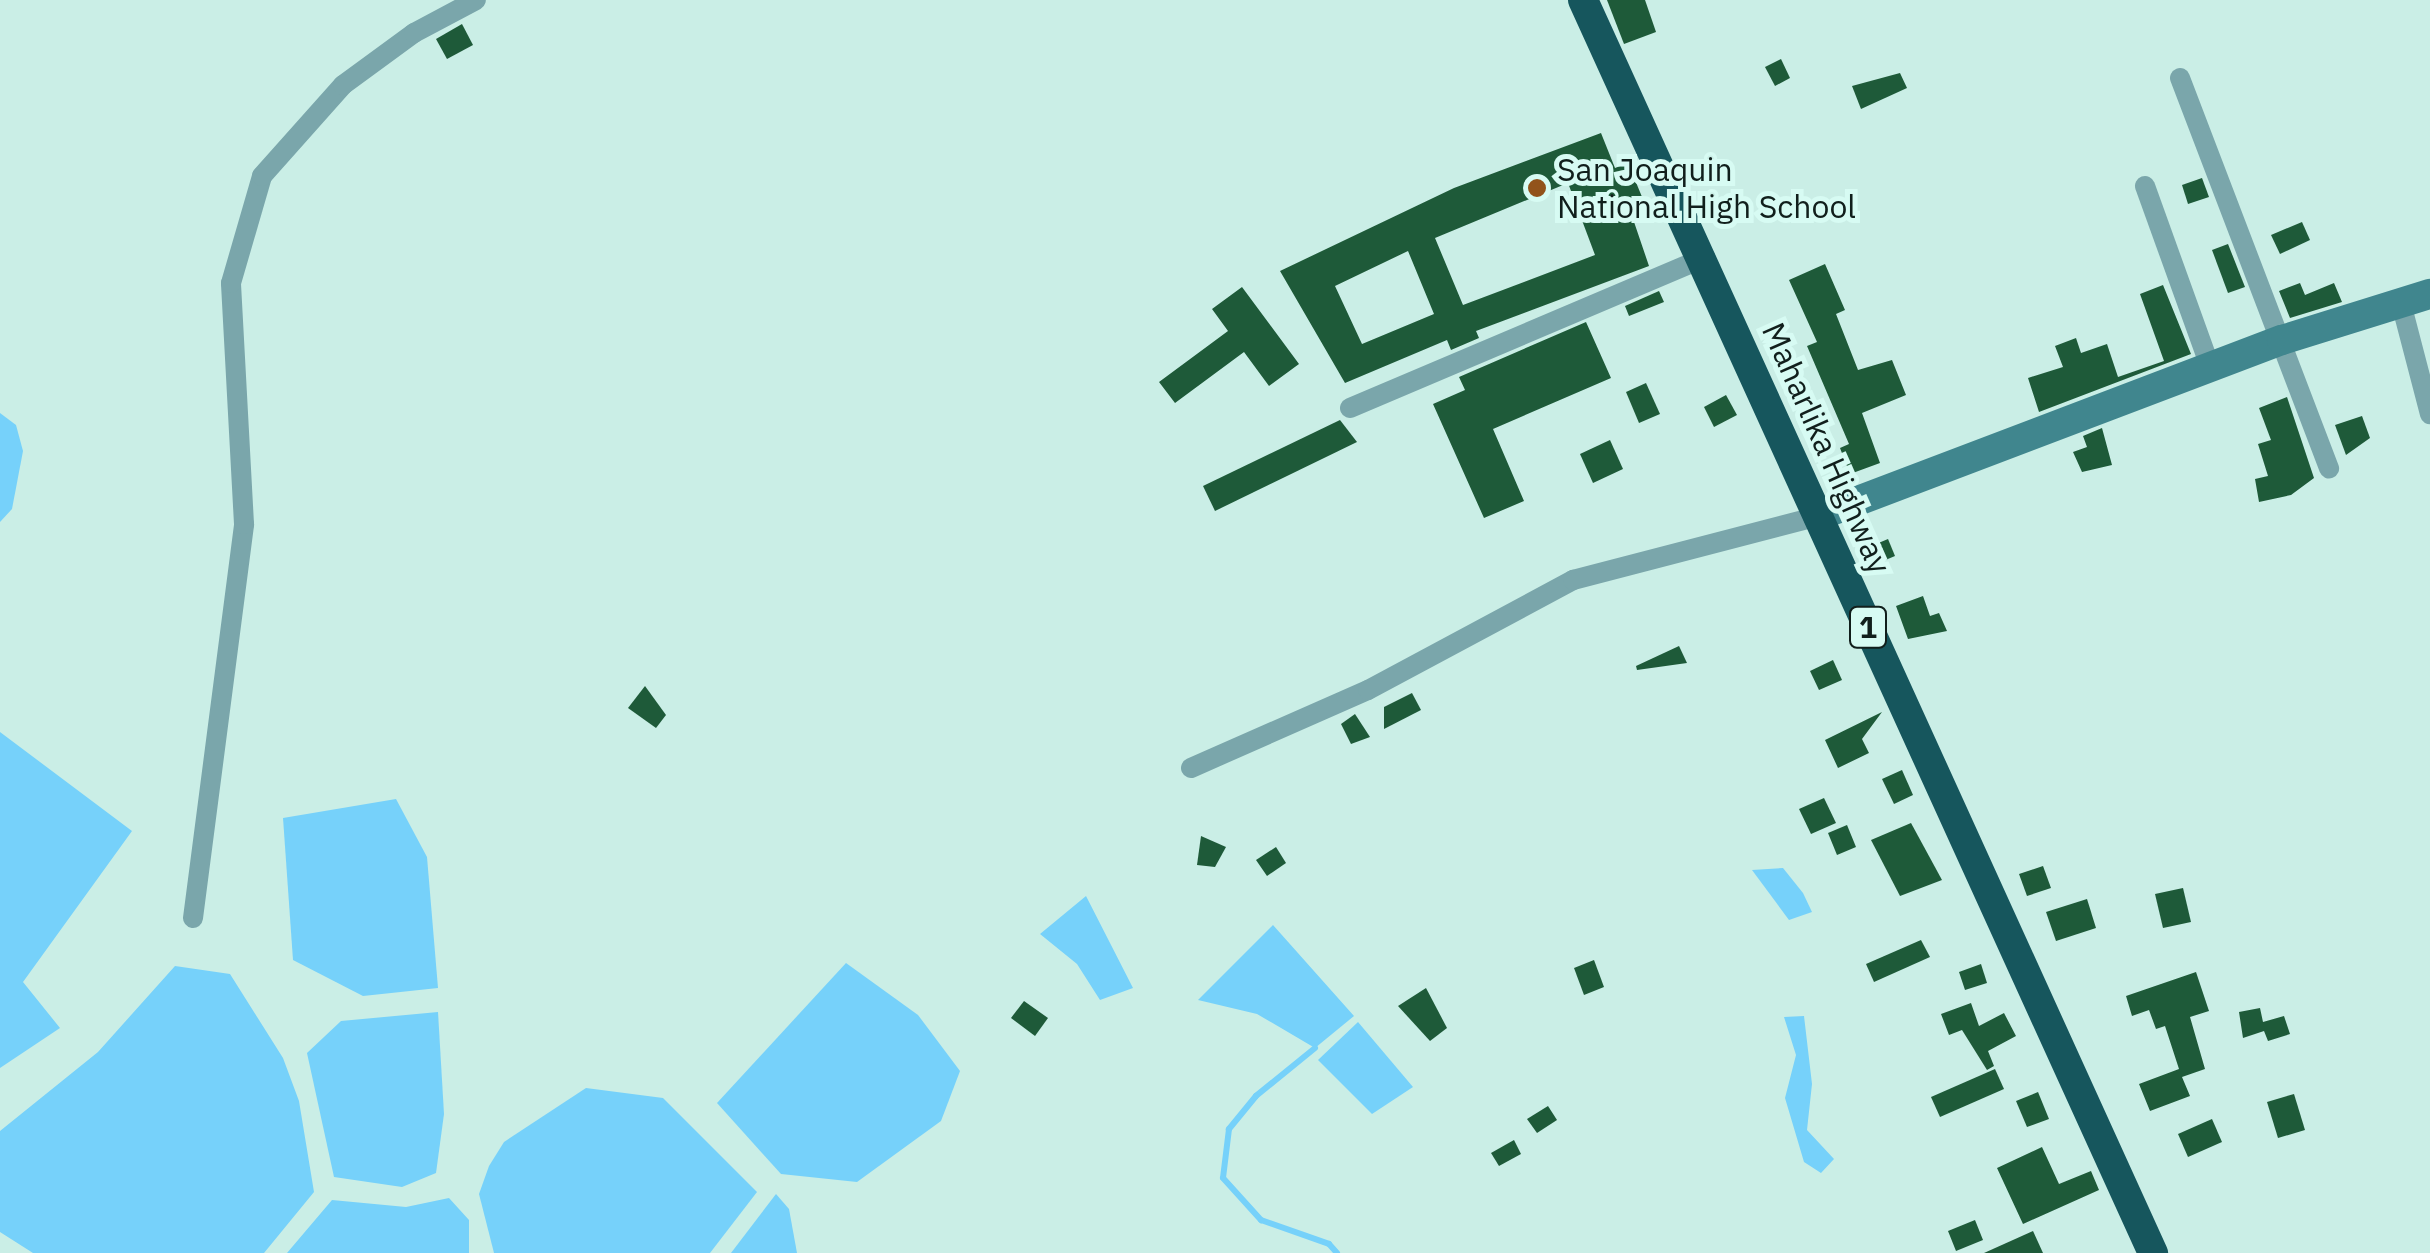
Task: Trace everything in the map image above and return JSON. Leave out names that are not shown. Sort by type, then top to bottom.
[{"type":"highway","name":"Maharlika Highway","points":[[1584,0],[1705,257],[1818,516],[2153,1253]]},
{"type":"street","points":[[193,918],[244,524],[231,283],[262,176],[343,85],[414,33],[476,0]]},
{"type":"street","points":[[2180,78],[2329,469]]},
{"type":"street","points":[[2145,186],[2211,369]]},
{"type":"street","points":[[1350,408],[1705,257]]},
{"type":"street","points":[[1192,768],[1368,690],[1573,580],[1818,516],[2282,340],[2416,299],[2430,414]]},
{"type":"water","points":[[0,413],[16,425],[23,451],[12,509],[0,522]]},
{"type":"water","points":[[0,732],[132,831],[23,982],[60,1028],[0,1068]]},
{"type":"water","points":[[396,799],[427,857],[438,988],[363,996],[293,960],[283,818]]},
{"type":"water","points":[[1783,868],[1812,912],[1789,920],[1752,870]]},
{"type":"water","points":[[1086,896],[1133,988],[1100,1000],[1077,964],[1040,934]]},
{"type":"water","points":[[1273,925],[1354,1016],[1315,1048],[1257,1014],[1198,1000]]},
{"type":"water","points":[[846,963],[918,1015],[960,1071],[941,1121],[857,1182],[781,1174],[717,1103]]},
{"type":"water","points":[[175,966],[230,974],[283,1058],[299,1101],[314,1192],[264,1253],[33,1253],[0,1232],[0,1131],[98,1052]]},
{"type":"water","points":[[438,1012],[444,1114],[436,1173],[402,1187],[334,1177],[307,1053],[341,1021]]},
{"type":"water","points":[[1804,1016],[1812,1084],[1807,1130],[1834,1159],[1821,1173],[1804,1162],[1785,1098],[1796,1055],[1784,1017]]},
{"type":"water","points":[[1358,1022],[1413,1087],[1372,1114],[1318,1060]]},
{"type":"water","points":[[586,1088],[663,1098],[757,1192],[710,1253],[494,1253],[479,1194],[489,1166],[504,1142]]},
{"type":"water","points":[[776,1194],[789,1209],[797,1253],[731,1253]]},
{"type":"water","points":[[449,1198],[469,1220],[469,1253],[287,1253],[332,1200],[406,1207]]},
{"type":"building","points":[[1607,0],[1645,0],[1656,32],[1624,44]]},
{"type":"building","points":[[462,24],[473,45],[447,59],[436,39]]},
{"type":"building","points":[[1781,59],[1790,78],[1775,86],[1765,67]]},
{"type":"building","points":[[1900,73],[1907,88],[1861,109],[1852,86]]},
{"type":"building","points":[[1601,133],[1615,168],[1628,163],[1647,209],[1632,216],[1649,266],[1476,331],[1479,338],[1451,350],[1447,340],[1345,383],[1280,271],[1454,188]],"holes":[[[1568,183],[1595,255],[1463,305],[1435,238]],[[1408,251],[1434,314],[1362,344],[1335,286]]]},
{"type":"building","points":[[2202,178],[2209,197],[2188,204],[2182,185]]},
{"type":"building","points":[[2302,222],[2310,240],[2280,254],[2271,235]]},
{"type":"building","points":[[2228,244],[2245,287],[2228,293],[2212,250]]},
{"type":"building","points":[[1825,264],[1845,310],[1836,314],[1858,370],[1892,360],[1906,395],[1862,413],[1880,463],[1850,474],[1840,448],[1849,444],[1807,346],[1817,342],[1789,280]]},
{"type":"building","points":[[2300,283],[2305,295],[2334,283],[2342,302],[2290,318],[2279,291]]},
{"type":"building","points":[[2163,285],[2191,354],[2039,412],[2028,378],[2063,367],[2055,346],[2076,338],[2081,353],[2107,344],[2118,377],[2164,361],[2140,294]]},
{"type":"building","points":[[1242,287],[1299,364],[1269,386],[1244,352],[1175,403],[1159,382],[1228,331],[1212,309]]},
{"type":"building","points":[[1659,291],[1664,302],[1629,316],[1625,306]]},
{"type":"building","points":[[1586,322],[1611,378],[1493,429],[1524,501],[1484,518],[1433,404],[1465,390],[1459,377]]},
{"type":"building","points":[[1646,383],[1660,414],[1639,423],[1626,392]]},
{"type":"building","points":[[1726,395],[1737,415],[1714,427],[1704,407]]},
{"type":"building","points":[[2287,397],[2314,478],[2291,495],[2259,502],[2255,479],[2268,476],[2258,444],[2271,440],[2259,408]]},
{"type":"building","points":[[2362,416],[2370,438],[2346,455],[2335,425]]},
{"type":"building","points":[[1340,420],[1357,442],[1215,511],[1203,486]]},
{"type":"building","points":[[2102,428],[2112,465],[2082,472],[2073,452],[2087,447],[2083,436]]},
{"type":"building","points":[[1610,440],[1623,469],[1593,483],[1580,454]]},
{"type":"building","points":[[1888,539],[1895,556],[1876,564],[1869,547]]},
{"type":"building","points":[[1923,596],[1930,616],[1939,613],[1947,631],[1908,639],[1896,606]]},
{"type":"building","points":[[1679,646],[1687,663],[1637,670],[1636,666]]},
{"type":"building","points":[[1833,660],[1842,680],[1819,690],[1810,671]]},
{"type":"building","points":[[645,686],[666,715],[656,728],[628,708]]},
{"type":"building","points":[[1412,693],[1421,710],[1384,729],[1384,707]]},
{"type":"building","points":[[1882,712],[1862,739],[1869,753],[1838,768],[1825,740]]},
{"type":"building","points":[[1355,714],[1370,737],[1351,744],[1341,724]]},
{"type":"building","points":[[1902,770],[1913,795],[1894,804],[1882,779]]},
{"type":"building","points":[[1824,798],[1836,823],[1811,834],[1799,809]]},
{"type":"building","points":[[1911,823],[1942,880],[1900,896],[1871,840]]},
{"type":"building","points":[[1847,825],[1856,847],[1837,855],[1828,833]]},
{"type":"building","points":[[1201,836],[1226,847],[1215,867],[1197,865]]},
{"type":"building","points":[[1276,847],[1286,863],[1267,876],[1256,860]]},
{"type":"building","points":[[2043,866],[2051,888],[2027,896],[2019,874]]},
{"type":"building","points":[[2183,888],[2191,922],[2163,928],[2155,894]]},
{"type":"building","points":[[2087,899],[2096,928],[2056,941],[2046,912]]},
{"type":"building","points":[[1921,940],[1930,957],[1874,982],[1866,964]]},
{"type":"building","points":[[1594,960],[1604,987],[1584,995],[1574,968]]},
{"type":"building","points":[[1981,964],[1987,983],[1965,990],[1959,972]]},
{"type":"building","points":[[2196,972],[2209,1011],[2190,1017],[2205,1069],[2182,1077],[2190,1096],[2150,1111],[2139,1084],[2179,1069],[2165,1026],[2156,1029],[2149,1010],[2132,1016],[2126,996]]},
{"type":"building","points":[[1426,988],[1447,1028],[1430,1041],[1398,1006]]},
{"type":"building","points":[[1024,1001],[1048,1018],[1035,1036],[1011,1018]]},
{"type":"building","points":[[1971,1003],[1979,1026],[2004,1013],[2016,1036],[1988,1051],[1994,1066],[1987,1070],[1962,1030],[1949,1035],[1941,1014]]},
{"type":"building","points":[[2260,1008],[2263,1022],[2284,1016],[2290,1034],[2268,1041],[2264,1031],[2243,1038],[2239,1012]]},
{"type":"building","points":[[1995,1069],[2004,1089],[1940,1117],[1931,1097]]},
{"type":"building","points":[[2038,1092],[2049,1119],[2027,1127],[2016,1101]]},
{"type":"building","points":[[2294,1094],[2305,1130],[2278,1138],[2267,1102]]},
{"type":"building","points":[[1548,1106],[1557,1120],[1537,1133],[1527,1119]]},
{"type":"building","points":[[2212,1119],[2222,1142],[2188,1157],[2178,1134]]},
{"type":"building","points":[[1514,1140],[1521,1154],[1499,1166],[1491,1153]]},
{"type":"building","points":[[2042,1147],[2059,1184],[2091,1171],[2099,1190],[2023,1224],[1997,1168]]},
{"type":"building","points":[[1975,1220],[1983,1240],[1956,1251],[1948,1231]]},
{"type":"building","points":[[2033,1231],[2043,1253],[1984,1253]]},
{"type":"waterway","points":[[1315,1048],[1256,1096],[1229,1129],[1223,1178],[1261,1220],[1329,1244],[1337,1253]]},
{"type":"place","name":"San Joaquin National High School","points":[[1537,188]]}]
